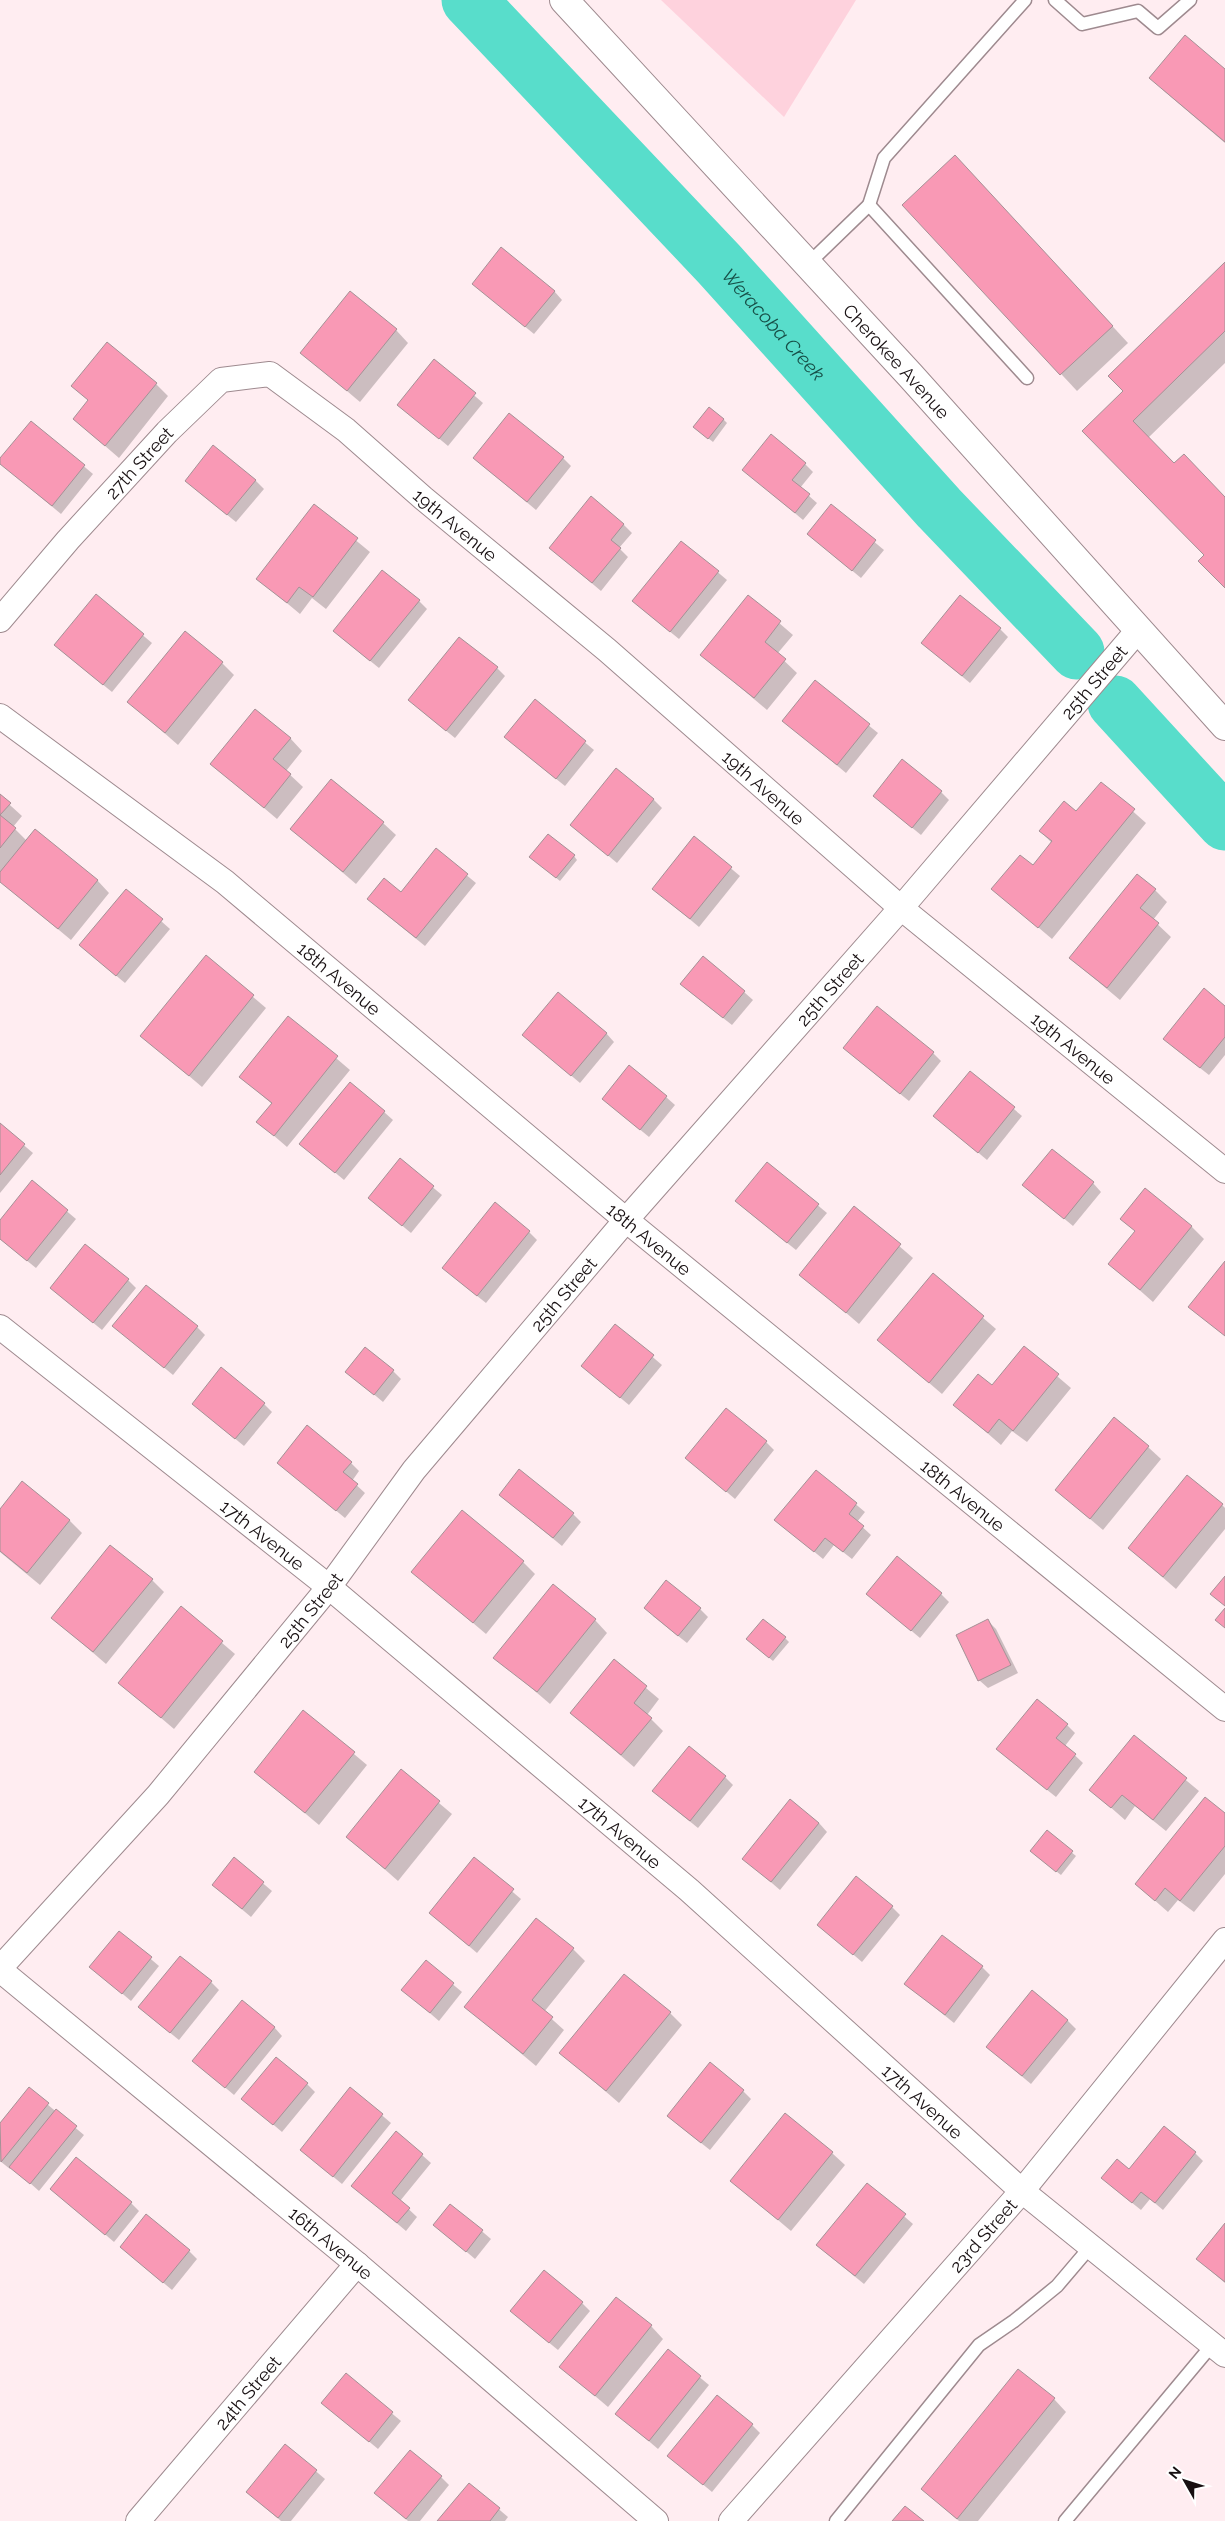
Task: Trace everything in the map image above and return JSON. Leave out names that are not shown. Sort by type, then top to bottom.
[{"type":"street","name":"Cherokee Avenue","points":[[564,0],[808,264],[1225,726]]},
{"type":"street","name":"27th Street","points":[[0,620],[68,540],[160,439],[221,380],[270,374],[306,400]]},
{"type":"street","name":"19th Avenue","points":[[306,400],[346,430],[423,498],[607,650],[901,908],[1225,1170]]},
{"type":"street","name":"25th Street","points":[[0,1969],[158,1795],[329,1586],[414,1470],[626,1220],[901,908],[1139,629]]},
{"type":"street","name":"18th Avenue","points":[[0,716],[225,882],[626,1220],[1225,1709]]},
{"type":"street","name":"17th Avenue","points":[[0,1327],[329,1586],[689,1890],[1022,2191],[1218,2350]]},
{"type":"street","name":"23rd Street","points":[[731,2521],[1022,2191],[1225,1940]]},
{"type":"street","name":"16th Avenue","points":[[0,1969],[358,2264],[656,2521]]},
{"type":"street","name":"24th Street","points":[[138,2521],[358,2264]]},
{"type":"lane","points":[[808,264],[869,205],[884,158],[1025,0]]},
{"type":"lane","points":[[1055,0],[1082,24],[1138,11],[1158,28],[1190,0]]},
{"type":"lane","points":[[869,205],[1027,378]]},
{"type":"lane","points":[[836,2521],[979,2345],[1014,2321],[1056,2286],[1091,2246]]},
{"type":"lane","points":[[1065,2521],[1218,2350]]},
{"type":"shaded area","points":[[661,0],[856,0],[784,117]]},
{"type":"building","points":[[1185,35],[1225,69],[1225,142],[1149,78]]},
{"type":"building","points":[[955,155],[1113,326],[1060,375],[902,205]]},
{"type":"building","points":[[501,247],[555,291],[525,327],[472,284]]},
{"type":"building","points":[[1225,262],[1225,331],[1133,421],[1174,463],[1184,454],[1225,497],[1225,588],[1198,561],[1204,555],[1082,431],[1123,391],[1108,376]]},
{"type":"building","points":[[350,291],[397,329],[347,391],[300,353]]},
{"type":"building","points":[[107,342],[157,383],[105,446],[73,419],[88,400],[71,386]]},
{"type":"building","points":[[434,359],[476,393],[439,439],[397,405]]},
{"type":"building","points":[[709,407],[724,419],[708,439],[693,427]]},
{"type":"building","points":[[509,413],[564,457],[527,502],[473,458]]},
{"type":"building","points":[[31,421],[85,465],[52,506],[0,464],[0,458]]},
{"type":"building","points":[[771,434],[806,463],[792,480],[810,494],[795,513],[742,470]]},
{"type":"building","points":[[213,445],[256,480],[227,515],[185,481]]},
{"type":"building","points":[[591,496],[624,524],[611,540],[621,548],[592,583],[549,548]]},
{"type":"building","points":[[314,504],[358,538],[313,597],[299,587],[287,603],[256,579]]},
{"type":"building","points":[[831,504],[876,540],[852,571],[807,534]]},
{"type":"building","points":[[681,541],[719,571],[670,632],[632,601]]},
{"type":"building","points":[[382,570],[420,600],[370,661],[333,631]]},
{"type":"building","points":[[96,594],[144,634],[103,685],[54,645]]},
{"type":"building","points":[[748,595],[781,621],[765,642],[786,659],[754,698],[700,655]]},
{"type":"building","points":[[960,595],[1001,628],[962,676],[921,643]]},
{"type":"building","points":[[185,631],[223,662],[165,733],[127,702]]},
{"type":"building","points":[[459,637],[498,667],[446,731],[408,700]]},
{"type":"building","points":[[815,680],[870,724],[837,765],[782,721]]},
{"type":"building","points":[[535,699],[586,741],[556,779],[504,737]]},
{"type":"building","points":[[255,709],[291,738],[273,759],[291,774],[264,808],[210,764]]},
{"type":"building","points":[[902,759],[942,791],[912,828],[873,796]]},
{"type":"building","points":[[616,768],[654,799],[608,856],[570,825]]},
{"type":"building","points":[[331,779],[384,822],[343,872],[290,829]]},
{"type":"building","points":[[1101,782],[1135,809],[1038,928],[991,889],[1020,855],[1033,865],[1052,841],[1039,831],[1064,801],[1076,811]]},
{"type":"building","points":[[0,794],[11,803],[0,815]]},
{"type":"building","points":[[0,815],[16,828],[0,848]]},
{"type":"building","points":[[35,829],[98,880],[58,929],[0,882],[0,872]]},
{"type":"building","points":[[548,834],[575,855],[556,878],[529,857]]},
{"type":"building","points":[[694,836],[732,867],[690,919],[652,889]]},
{"type":"building","points":[[436,848],[468,874],[416,938],[367,899],[384,878],[401,892]]},
{"type":"building","points":[[1137,874],[1156,889],[1140,908],[1159,923],[1107,988],[1069,958]]},
{"type":"building","points":[[126,889],[163,919],[116,976],[79,945]]},
{"type":"building","points":[[206,955],[254,995],[189,1076],[140,1036]]},
{"type":"building","points":[[703,956],[745,991],[723,1018],[680,984]]},
{"type":"building","points":[[1204,988],[1225,1006],[1225,1037],[1200,1068],[1163,1039]]},
{"type":"building","points":[[558,992],[607,1033],[571,1076],[522,1035]]},
{"type":"building","points":[[877,1006],[934,1052],[900,1094],[843,1048]]},
{"type":"building","points":[[288,1016],[338,1056],[274,1136],[256,1122],[272,1103],[239,1077]]},
{"type":"building","points":[[629,1065],[667,1096],[640,1130],[602,1099]]},
{"type":"building","points":[[970,1071],[1015,1107],[978,1153],[933,1116]]},
{"type":"building","points":[[350,1082],[385,1111],[335,1173],[299,1144]]},
{"type":"building","points":[[0,1123],[25,1144],[0,1175]]},
{"type":"building","points":[[1052,1149],[1094,1182],[1064,1219],[1022,1185]]},
{"type":"building","points":[[400,1158],[434,1186],[402,1226],[368,1198]]},
{"type":"building","points":[[767,1162],[819,1204],[787,1243],[735,1201]]},
{"type":"building","points":[[32,1180],[68,1210],[27,1261],[0,1239],[0,1220]]},
{"type":"building","points":[[1145,1188],[1192,1226],[1140,1290],[1108,1264],[1135,1231],[1120,1219]]},
{"type":"building","points":[[495,1202],[530,1231],[477,1296],[442,1268]]},
{"type":"building","points":[[854,1206],[901,1244],[846,1313],[799,1275]]},
{"type":"building","points":[[85,1244],[129,1279],[93,1323],[50,1288]]},
{"type":"building","points":[[1225,1261],[1225,1336],[1188,1307]]},
{"type":"building","points":[[933,1273],[984,1316],[929,1383],[877,1340]]},
{"type":"building","points":[[146,1285],[198,1326],[164,1368],[112,1326]]},
{"type":"building","points":[[615,1324],[654,1355],[620,1398],[581,1366]]},
{"type":"building","points":[[1024,1346],[1059,1374],[1013,1431],[999,1419],[988,1433],[953,1405],[978,1374],[992,1385]]},
{"type":"building","points":[[365,1347],[394,1370],[374,1395],[345,1372]]},
{"type":"building","points":[[221,1367],[265,1403],[235,1439],[192,1404]]},
{"type":"building","points":[[726,1408],[767,1441],[726,1492],[685,1458]]},
{"type":"building","points":[[1114,1417],[1149,1446],[1090,1519],[1055,1490]]},
{"type":"building","points":[[307,1425],[352,1462],[343,1472],[358,1484],[336,1511],[277,1463]]},
{"type":"building","points":[[519,1469],[574,1513],[553,1538],[499,1495]]},
{"type":"building","points":[[816,1470],[857,1503],[849,1514],[864,1526],[843,1552],[825,1538],[814,1552],[774,1520]]},
{"type":"building","points":[[1187,1475],[1223,1504],[1163,1577],[1128,1548]]},
{"type":"building","points":[[22,1481],[70,1520],[27,1573],[0,1551],[0,1509]]},
{"type":"building","points":[[462,1510],[524,1561],[473,1623],[411,1572]]},
{"type":"building","points":[[110,1545],[153,1579],[93,1652],[51,1618]]},
{"type":"building","points":[[897,1556],[942,1593],[911,1631],[866,1594]]},
{"type":"building","points":[[1225,1576],[1225,1606],[1210,1594]]},
{"type":"building","points":[[666,1580],[701,1608],[678,1636],[644,1608]]},
{"type":"building","points":[[553,1584],[596,1619],[537,1692],[493,1658]]},
{"type":"building","points":[[181,1606],[223,1641],[161,1718],[118,1683]]},
{"type":"building","points":[[1225,1608],[1225,1628],[1215,1620]]},
{"type":"building","points":[[763,1619],[786,1637],[769,1658],[746,1639]]},
{"type":"building","points":[[988,1619],[1011,1665],[978,1681],[956,1635]]},
{"type":"building","points":[[614,1659],[647,1686],[634,1703],[652,1718],[621,1755],[570,1713]]},
{"type":"building","points":[[1037,1699],[1068,1724],[1056,1738],[1076,1754],[1047,1790],[996,1749]]},
{"type":"building","points":[[303,1710],[355,1752],[305,1813],[254,1772]]},
{"type":"building","points":[[1134,1735],[1187,1778],[1153,1820],[1122,1795],[1111,1808],[1089,1790]]},
{"type":"building","points":[[689,1746],[726,1776],[690,1821],[652,1791]]},
{"type":"building","points":[[401,1769],[440,1801],[385,1869],[346,1837]]},
{"type":"building","points":[[1205,1797],[1225,1813],[1225,1846],[1180,1901],[1165,1888],[1155,1901],[1135,1884]]},
{"type":"building","points":[[790,1799],[819,1823],[771,1882],[742,1859]]},
{"type":"building","points":[[1047,1830],[1073,1851],[1056,1872],[1030,1851]]},
{"type":"building","points":[[234,1857],[264,1882],[242,1909],[212,1885]]},
{"type":"building","points":[[474,1857],[514,1889],[469,1946],[429,1913]]},
{"type":"building","points":[[856,1876],[893,1906],[853,1955],[817,1925]]},
{"type":"building","points":[[536,1918],[574,1948],[532,2000],[553,2017],[523,2054],[464,2007]]},
{"type":"building","points":[[119,1931],[152,1957],[122,1994],[89,1967]]},
{"type":"building","points":[[942,1935],[983,1966],[945,2015],[904,1984]]},
{"type":"building","points":[[180,1956],[212,1981],[170,2033],[138,2007]]},
{"type":"building","points":[[426,1960],[454,1983],[430,2013],[401,1990]]},
{"type":"building","points":[[624,1974],[671,2012],[606,2091],[559,2053]]},
{"type":"building","points":[[1032,1990],[1068,2020],[1022,2076],[986,2047]]},
{"type":"building","points":[[242,2000],[275,2027],[225,2088],[192,2061]]},
{"type":"building","points":[[276,2057],[308,2083],[273,2125],[241,2099]]},
{"type":"building","points":[[710,2062],[744,2090],[701,2143],[667,2116]]},
{"type":"building","points":[[29,2087],[49,2103],[1,2162],[0,2123]]},
{"type":"building","points":[[350,2087],[383,2114],[333,2177],[300,2150]]},
{"type":"building","points":[[56,2109],[77,2126],[30,2184],[9,2167]]},
{"type":"building","points":[[785,2113],[833,2152],[778,2220],[730,2181]]},
{"type":"building","points":[[1164,2126],[1196,2152],[1155,2203],[1141,2192],[1132,2203],[1101,2178],[1117,2159],[1129,2169]]},
{"type":"building","points":[[396,2131],[423,2154],[392,2193],[410,2208],[397,2223],[351,2186]]},
{"type":"building","points":[[76,2157],[132,2202],[105,2235],[50,2189]]},
{"type":"building","points":[[867,2183],[906,2214],[855,2276],[816,2245]]},
{"type":"building","points":[[450,2204],[483,2230],[466,2252],[433,2225]]},
{"type":"building","points":[[146,2214],[190,2250],[163,2283],[120,2247]]},
{"type":"building","points":[[1225,2223],[1225,2282],[1196,2259]]},
{"type":"building","points":[[544,2270],[583,2302],[549,2343],[510,2311]]},
{"type":"building","points":[[616,2297],[652,2325],[595,2396],[559,2367]]},
{"type":"building","points":[[668,2349],[701,2376],[649,2441],[615,2414]]},
{"type":"building","points":[[1018,2369],[1055,2398],[957,2519],[921,2489]]},
{"type":"building","points":[[346,2373],[393,2412],[369,2442],[321,2403]]},
{"type":"building","points":[[717,2395],[753,2424],[703,2485],[667,2456]]},
{"type":"building","points":[[285,2444],[317,2470],[278,2518],[246,2492]]},
{"type":"building","points":[[410,2450],[442,2476],[406,2519],[374,2493]]},
{"type":"building","points":[[469,2483],[500,2508],[490,2521],[437,2521]]},
{"type":"building","points":[[905,2506],[924,2521],[892,2521]]},
{"type":"waterway","name":"Weracoba Creek","points":[[469,0],[719,264],[939,508],[1077,652]]},
{"type":"waterway","name":"Weracoba Creek","points":[[1115,703],[1225,823]]}]
